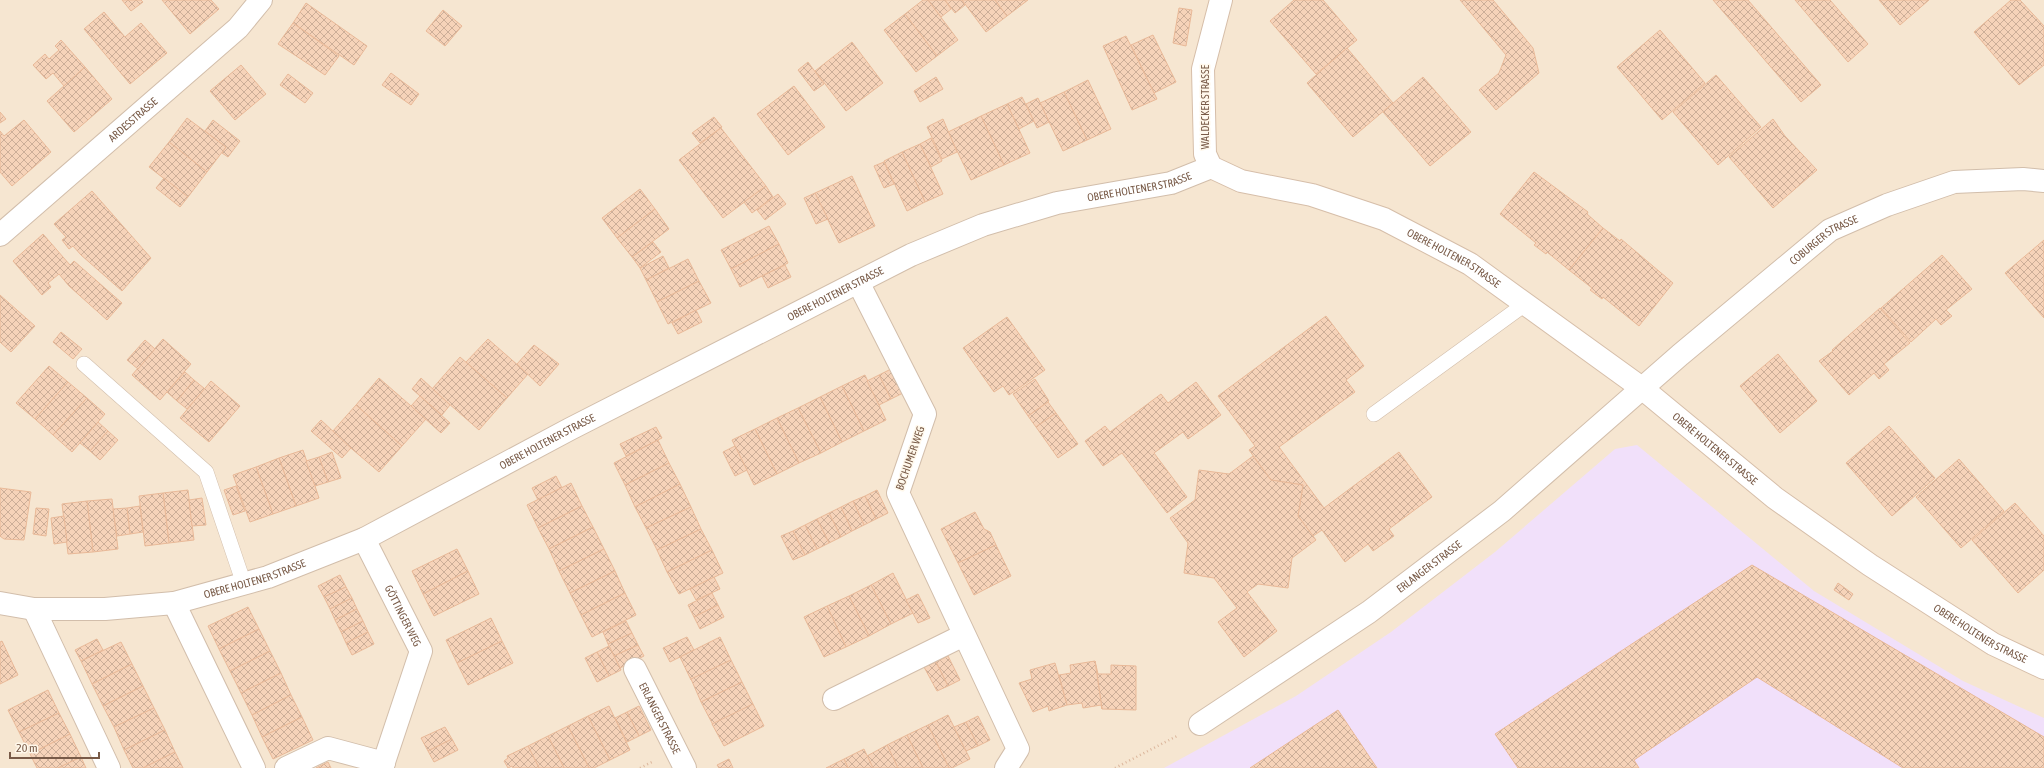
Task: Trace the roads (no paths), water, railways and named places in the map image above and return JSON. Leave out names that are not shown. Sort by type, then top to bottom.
[{"type":"street","name":"ARDESSTRASSE","points":[[0,235],[238,28],[261,0]]},
{"type":"street","name":"WALDECKER STRASSE","points":[[1211,167],[1204,154],[1203,69],[1221,0]]},
{"type":"street","name":"OBERE HOLTENER STRASSE","points":[[0,603],[34,609],[105,609],[174,603],[268,577],[364,539],[578,425],[911,255],[983,225],[1057,203],[1171,183],[1211,167],[1241,181],[1312,195],[1384,219],[1470,264],[1643,389],[1775,498],[1870,565],[1993,644],[2044,668]]},
{"type":"street","name":"COBURGER STRASSE","points":[[1643,389],[1830,230],[1887,205],[1954,182],[2023,179],[2044,181]]},
{"type":"street","name":"BOCHUMER WEG","points":[[858,282],[925,414],[898,494],[1018,749],[1006,768]]},
{"type":"street","name":"ERLANGER STRASSE","points":[[1200,724],[1369,612],[1502,511],[1643,389]]},
{"type":"street","name":"GÖTTINGER WEG","points":[[286,768],[328,748],[383,765],[421,651],[364,539]]},
{"type":"street","points":[[174,603],[254,768]]},
{"type":"street","points":[[34,609],[109,768]]},
{"type":"street","points":[[834,699],[964,635]]},
{"type":"street","name":"ERLANGER STRASSE","points":[[635,669],[685,768]]},
{"type":"lane","points":[[1374,414],[1525,304]]},
{"type":"lane","points":[[84,364],[206,472],[244,584]]}]
